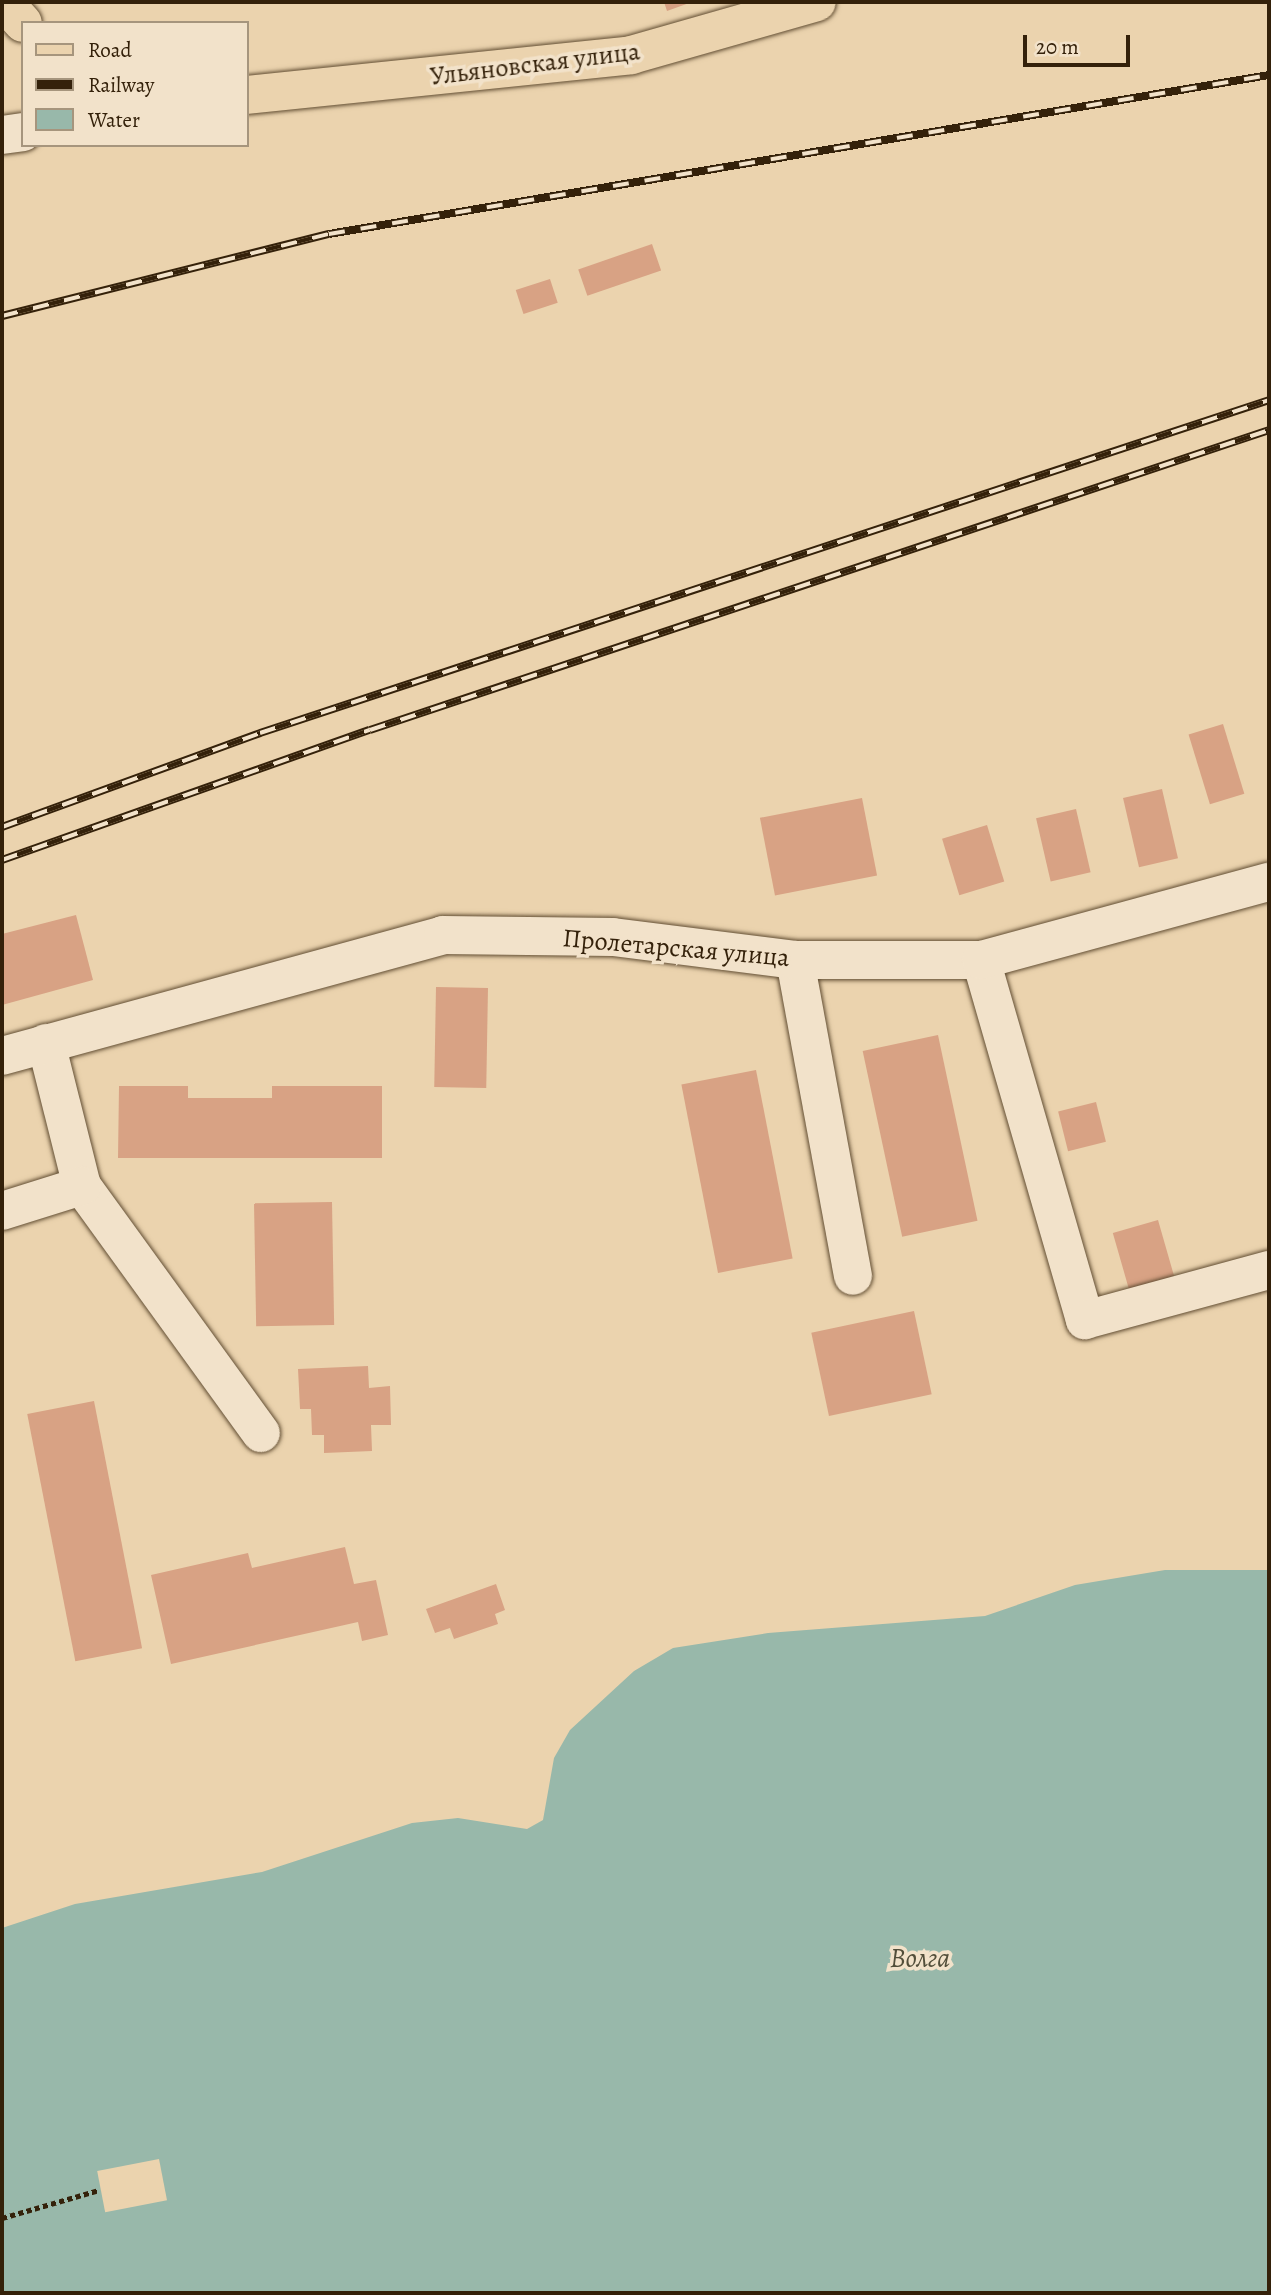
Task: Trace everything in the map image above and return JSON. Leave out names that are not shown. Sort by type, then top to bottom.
[{"type":"main road","points":[[4,2],[21,21]]},
{"type":"main road","name":"Ульяновская улица","points":[[248,95],[632,55],[741,12],[817,2]]},
{"type":"street","points":[[2,135],[21,132]]},
{"type":"street","name":"Пролетарская улица","points":[[2,1056],[443,935],[612,937],[795,960],[981,960],[1269,882]]},
{"type":"street","points":[[795,960],[853,1276]]},
{"type":"street","points":[[981,960],[1085,1320],[1269,1270]]},
{"type":"street","points":[[46,1043],[82,1186],[261,1433]]},
{"type":"street","points":[[2,1211],[82,1186]]},
{"type":"path","points":[[2,2217],[99,2190]]},
{"type":"water","name":"Волга","points":[[1165,1570],[1269,1570],[1269,2293],[2,2293],[2,1928],[75,1904],[262,1872],[412,1823],[458,1818],[527,1829],[543,1820],[554,1758],[570,1730],[634,1671],[673,1648],[768,1633],[985,1616],[1075,1585]]},
{"type":"pier","points":[[159,2159],[167,2200],[105,2212],[97,2171]]},
{"type":"building","points":[[664,2],[692,2],[667,11]]},
{"type":"building","points":[[652,244],[661,270],[587,296],[578,269]]},
{"type":"building","points":[[550,279],[558,303],[523,314],[516,290]]},
{"type":"building","points":[[1223,724],[1244,794],[1210,804],[1189,735]]},
{"type":"building","points":[[1162,789],[1178,858],[1139,867],[1123,798]]},
{"type":"building","points":[[862,798],[877,876],[775,895],[760,818]]},
{"type":"building","points":[[1076,809],[1091,872],[1051,882],[1036,818]]},
{"type":"building","points":[[987,825],[1004,881],[959,895],[942,839]]},
{"type":"building","points":[[76,915],[93,980],[2,1005],[2,934]]},
{"type":"building","points":[[436,987],[488,988],[486,1088],[434,1087]]},
{"type":"building","points":[[938,1035],[978,1221],[902,1237],[863,1051]]},
{"type":"building","points":[[756,1070],[793,1258],[718,1273],[681,1085]]},
{"type":"building","points":[[119,1086],[188,1086],[188,1098],[272,1098],[272,1086],[382,1086],[382,1158],[118,1158]]},
{"type":"building","points":[[1096,1102],[1106,1142],[1068,1151],[1058,1111]]},
{"type":"building","points":[[332,1202],[334,1325],[256,1326],[254,1203]]},
{"type":"building","points":[[1158,1220],[1176,1282],[1131,1295],[1113,1233]]},
{"type":"building","points":[[914,1311],[932,1394],[829,1416],[811,1333]]},
{"type":"building","points":[[368,1366],[369,1388],[390,1386],[391,1425],[371,1425],[372,1451],[324,1453],[324,1435],[312,1435],[311,1409],[300,1409],[298,1369]]},
{"type":"building","points":[[94,1401],[142,1648],[75,1661],[27,1414]]},
{"type":"building","points":[[345,1547],[354,1584],[376,1580],[388,1635],[362,1641],[358,1622],[171,1664],[151,1575],[248,1553],[252,1568]]},
{"type":"building","points":[[496,1584],[505,1610],[495,1614],[498,1624],[454,1639],[450,1628],[435,1633],[426,1609]]},
{"type":"railway","points":[[2,316],[329,234],[1269,75]]},
{"type":"railway","points":[[2,827],[260,733],[1269,400]]},
{"type":"railway","points":[[2,860],[370,730],[1269,430]]}]
